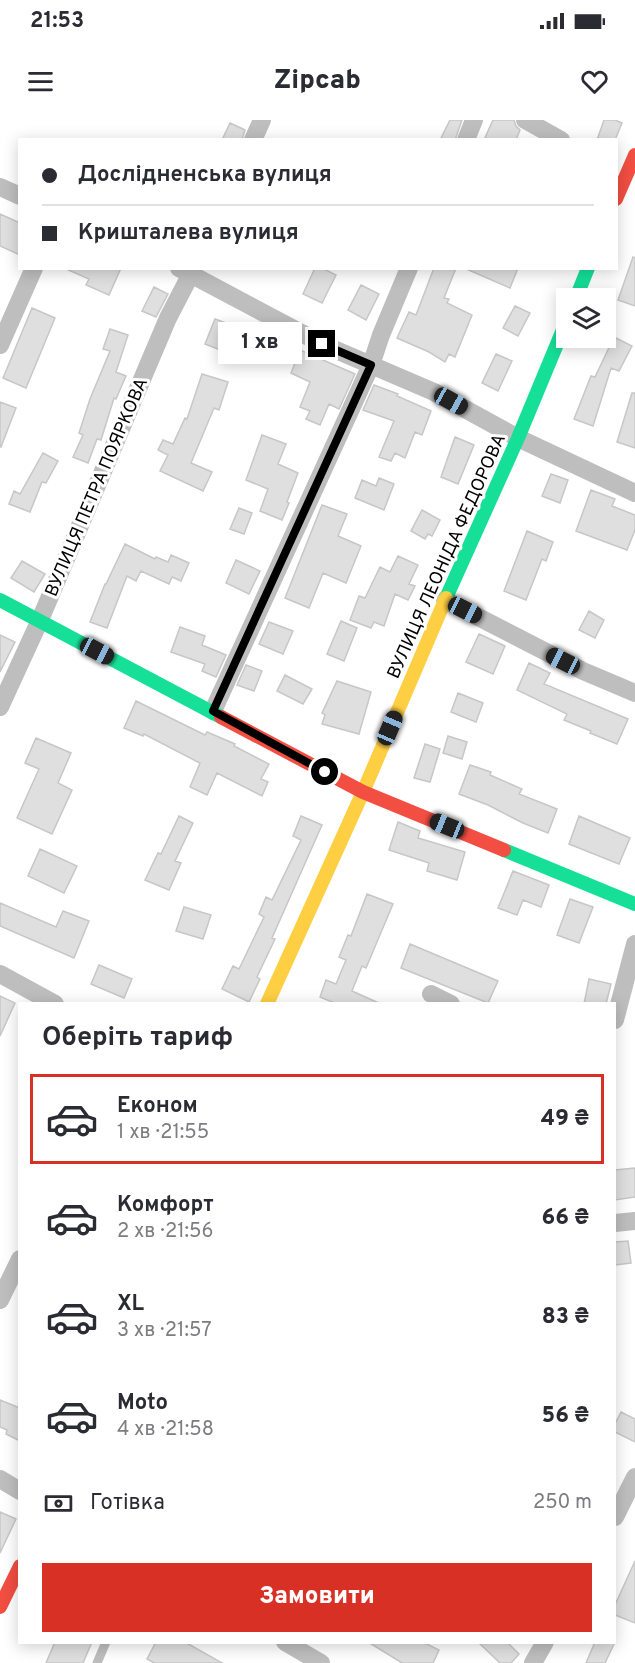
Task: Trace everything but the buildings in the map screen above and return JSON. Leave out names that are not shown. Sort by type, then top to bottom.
[{"type":"street","points":[[467,138],[474,120]]},
{"type":"street","points":[[525,120],[557,138]]},
{"type":"street","points":[[618,194],[635,155]]},
{"type":"street","points":[[0,187],[18,195]]},
{"type":"street","points":[[0,345],[33,270]]},
{"type":"street","points":[[188,270],[322,344],[434,392],[518,438],[635,493]]},
{"type":"street","name":"ВУЛИЦЯ ПЕТРА ПОЯРКОВА","points":[[0,706],[40,620],[188,270]]},
{"type":"street","points":[[213,711],[371,365],[381,335],[409,270]]},
{"type":"street","points":[[580,288],[587,270]]},
{"type":"street","name":"ВУЛИЦЯ ЛЕОНІДА ФЕДОРОВА","points":[[268,1002],[363,792],[556,346]]},
{"type":"street","points":[[0,600],[363,792],[635,904]]},
{"type":"street","points":[[445,600],[582,671],[635,693]]},
{"type":"street","points":[[616,1016],[635,944]]},
{"type":"street","points":[[0,974],[51,1002]]},
{"type":"street","points":[[431,994],[447,1002]]},
{"type":"street","points":[[616,1223],[635,1221]]},
{"type":"street","points":[[0,1300],[18,1263]]},
{"type":"street","points":[[622,1513],[635,1477]]},
{"type":"street","points":[[0,1479],[18,1490]]},
{"type":"street","points":[[0,1607],[18,1570]]},
{"type":"street","points":[[288,1644],[321,1663]]},
{"type":"street","points":[[533,1663],[544,1644]]},
{"type":"lane","points":[[98,1663],[105,1644]]},
{"type":"traffic: fast","points":[[580,288],[587,270]]},
{"type":"traffic: fast","points":[[446,598],[518,438],[556,346]]},
{"type":"traffic: fast","points":[[0,600],[221,717]]},
{"type":"traffic: fast","points":[[504,850],[635,904]]},
{"type":"traffic: slow","points":[[268,1002],[363,792],[446,598]]},
{"type":"traffic: jam","points":[[618,194],[635,155]]},
{"type":"traffic: jam","points":[[221,717],[363,792],[504,850]]},
{"type":"traffic: jam","points":[[0,1607],[18,1570]]},
{"type":"route","points":[[322,344],[371,365],[213,711],[325,772]]}]
